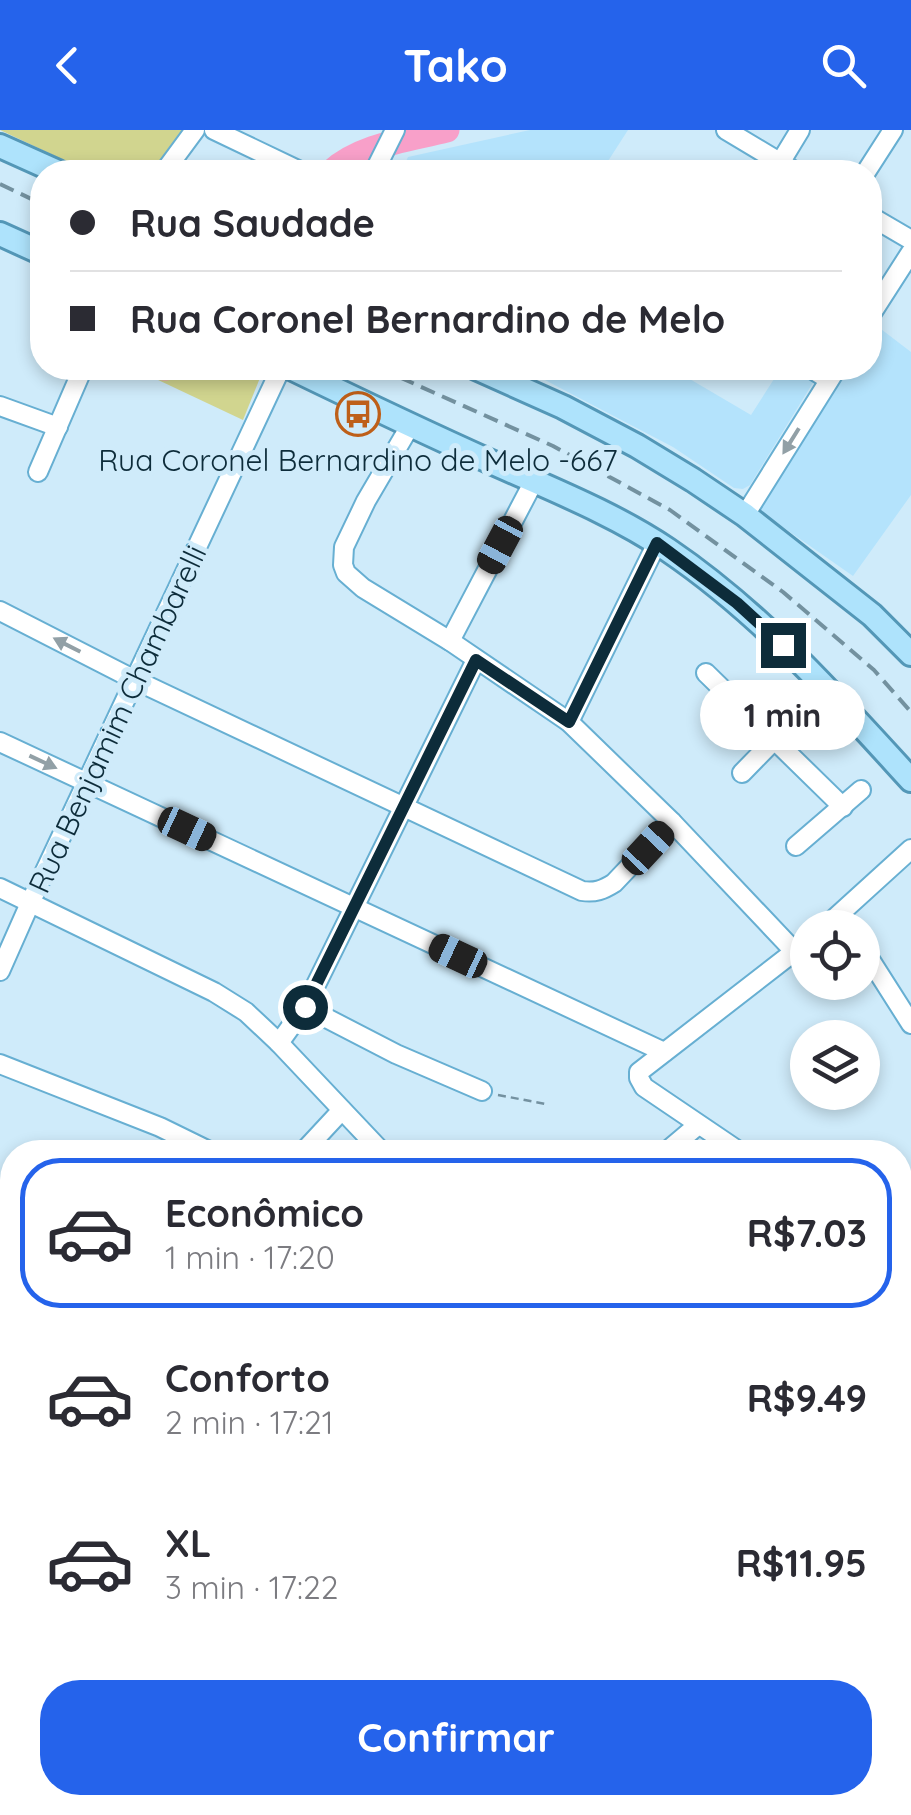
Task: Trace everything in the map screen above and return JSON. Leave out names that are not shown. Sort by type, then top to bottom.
[{"type":"main road","points":[[0,146],[31,160]]},
{"type":"main road","points":[[0,234],[30,248]]},
{"type":"main road","points":[[316,380],[592,506],[657,543],[766,628],[911,780]]},
{"type":"main road","points":[[503,380],[637,446],[745,515],[872,615],[911,654]]},
{"type":"street","points":[[173,160],[195,130]]},
{"type":"street","points":[[214,130],[277,160]]},
{"type":"street","points":[[380,160],[394,130]]},
{"type":"street","points":[[726,130],[775,160]]},
{"type":"street","points":[[791,160],[800,130]]},
{"type":"street","points":[[874,160],[893,130]]},
{"type":"street","points":[[882,223],[911,240]]},
{"type":"street","points":[[882,297],[911,252]]},
{"type":"street","points":[[38,472],[78,380]]},
{"type":"street","name":"Rua Benjamim Chambarelli","points":[[0,971],[276,380]]},
{"type":"street","points":[[745,515],[829,380]]},
{"type":"street","points":[[0,406],[58,427]]},
{"type":"street","points":[[410,426],[344,547],[346,573],[363,588],[450,641],[569,722],[790,935]]},
{"type":"street","points":[[450,641],[534,481]]},
{"type":"street","points":[[569,722],[657,543]]},
{"type":"street","points":[[0,611],[135,680],[570,886],[591,892],[604,890],[672,822]]},
{"type":"street","points":[[279,1043],[305,1007],[476,660]]},
{"type":"street","points":[[706,673],[843,807]]},
{"type":"street","points":[[742,772],[826,687]]},
{"type":"street","points":[[0,742],[664,1052]]},
{"type":"street","points":[[796,846],[861,790]]},
{"type":"street","points":[[855,910],[911,849]]},
{"type":"street","points":[[0,888],[214,992],[246,1012],[371,1140]]},
{"type":"street","points":[[721,1140],[644,1086],[638,1078],[640,1069],[790,955]]},
{"type":"street","points":[[880,975],[911,1024]]},
{"type":"street","points":[[305,1007],[396,1054],[482,1091]]},
{"type":"street","points":[[0,1064],[187,1140]]},
{"type":"street","points":[[314,1140],[342,1110]]},
{"type":"street","points":[[681,1140],[698,1126]]},
{"type":"path","points":[[482,1091],[546,1104]]},
{"type":"shaded area","points":[[530,130],[628,130],[609,160],[407,160]]},
{"type":"shaded area","points":[[882,330],[911,352],[911,495],[853,576],[760,511],[838,380],[882,380]]},
{"type":"shaded area","points":[[545,380],[691,380],[751,415],[773,380],[814,381],[750,485],[743,489],[734,488],[673,447]]},
{"type":"green space","points":[[0,130],[184,130],[162,160],[64,160]]},
{"type":"green space","points":[[158,380],[259,380],[243,420]]},
{"type":"waterway","points":[[348,160],[370,149],[447,130]]},
{"type":"railway","points":[[0,184],[30,198]]},
{"type":"railway","points":[[406,380],[553,446],[670,510],[783,592],[874,670],[911,712]]},
{"type":"place","name":"Rua Coronel Bernardino de Melo -667","points":[[358,414]]},
{"type":"route","points":[[305,1007],[476,660],[569,722],[657,543],[737,603],[783,645]]}]
